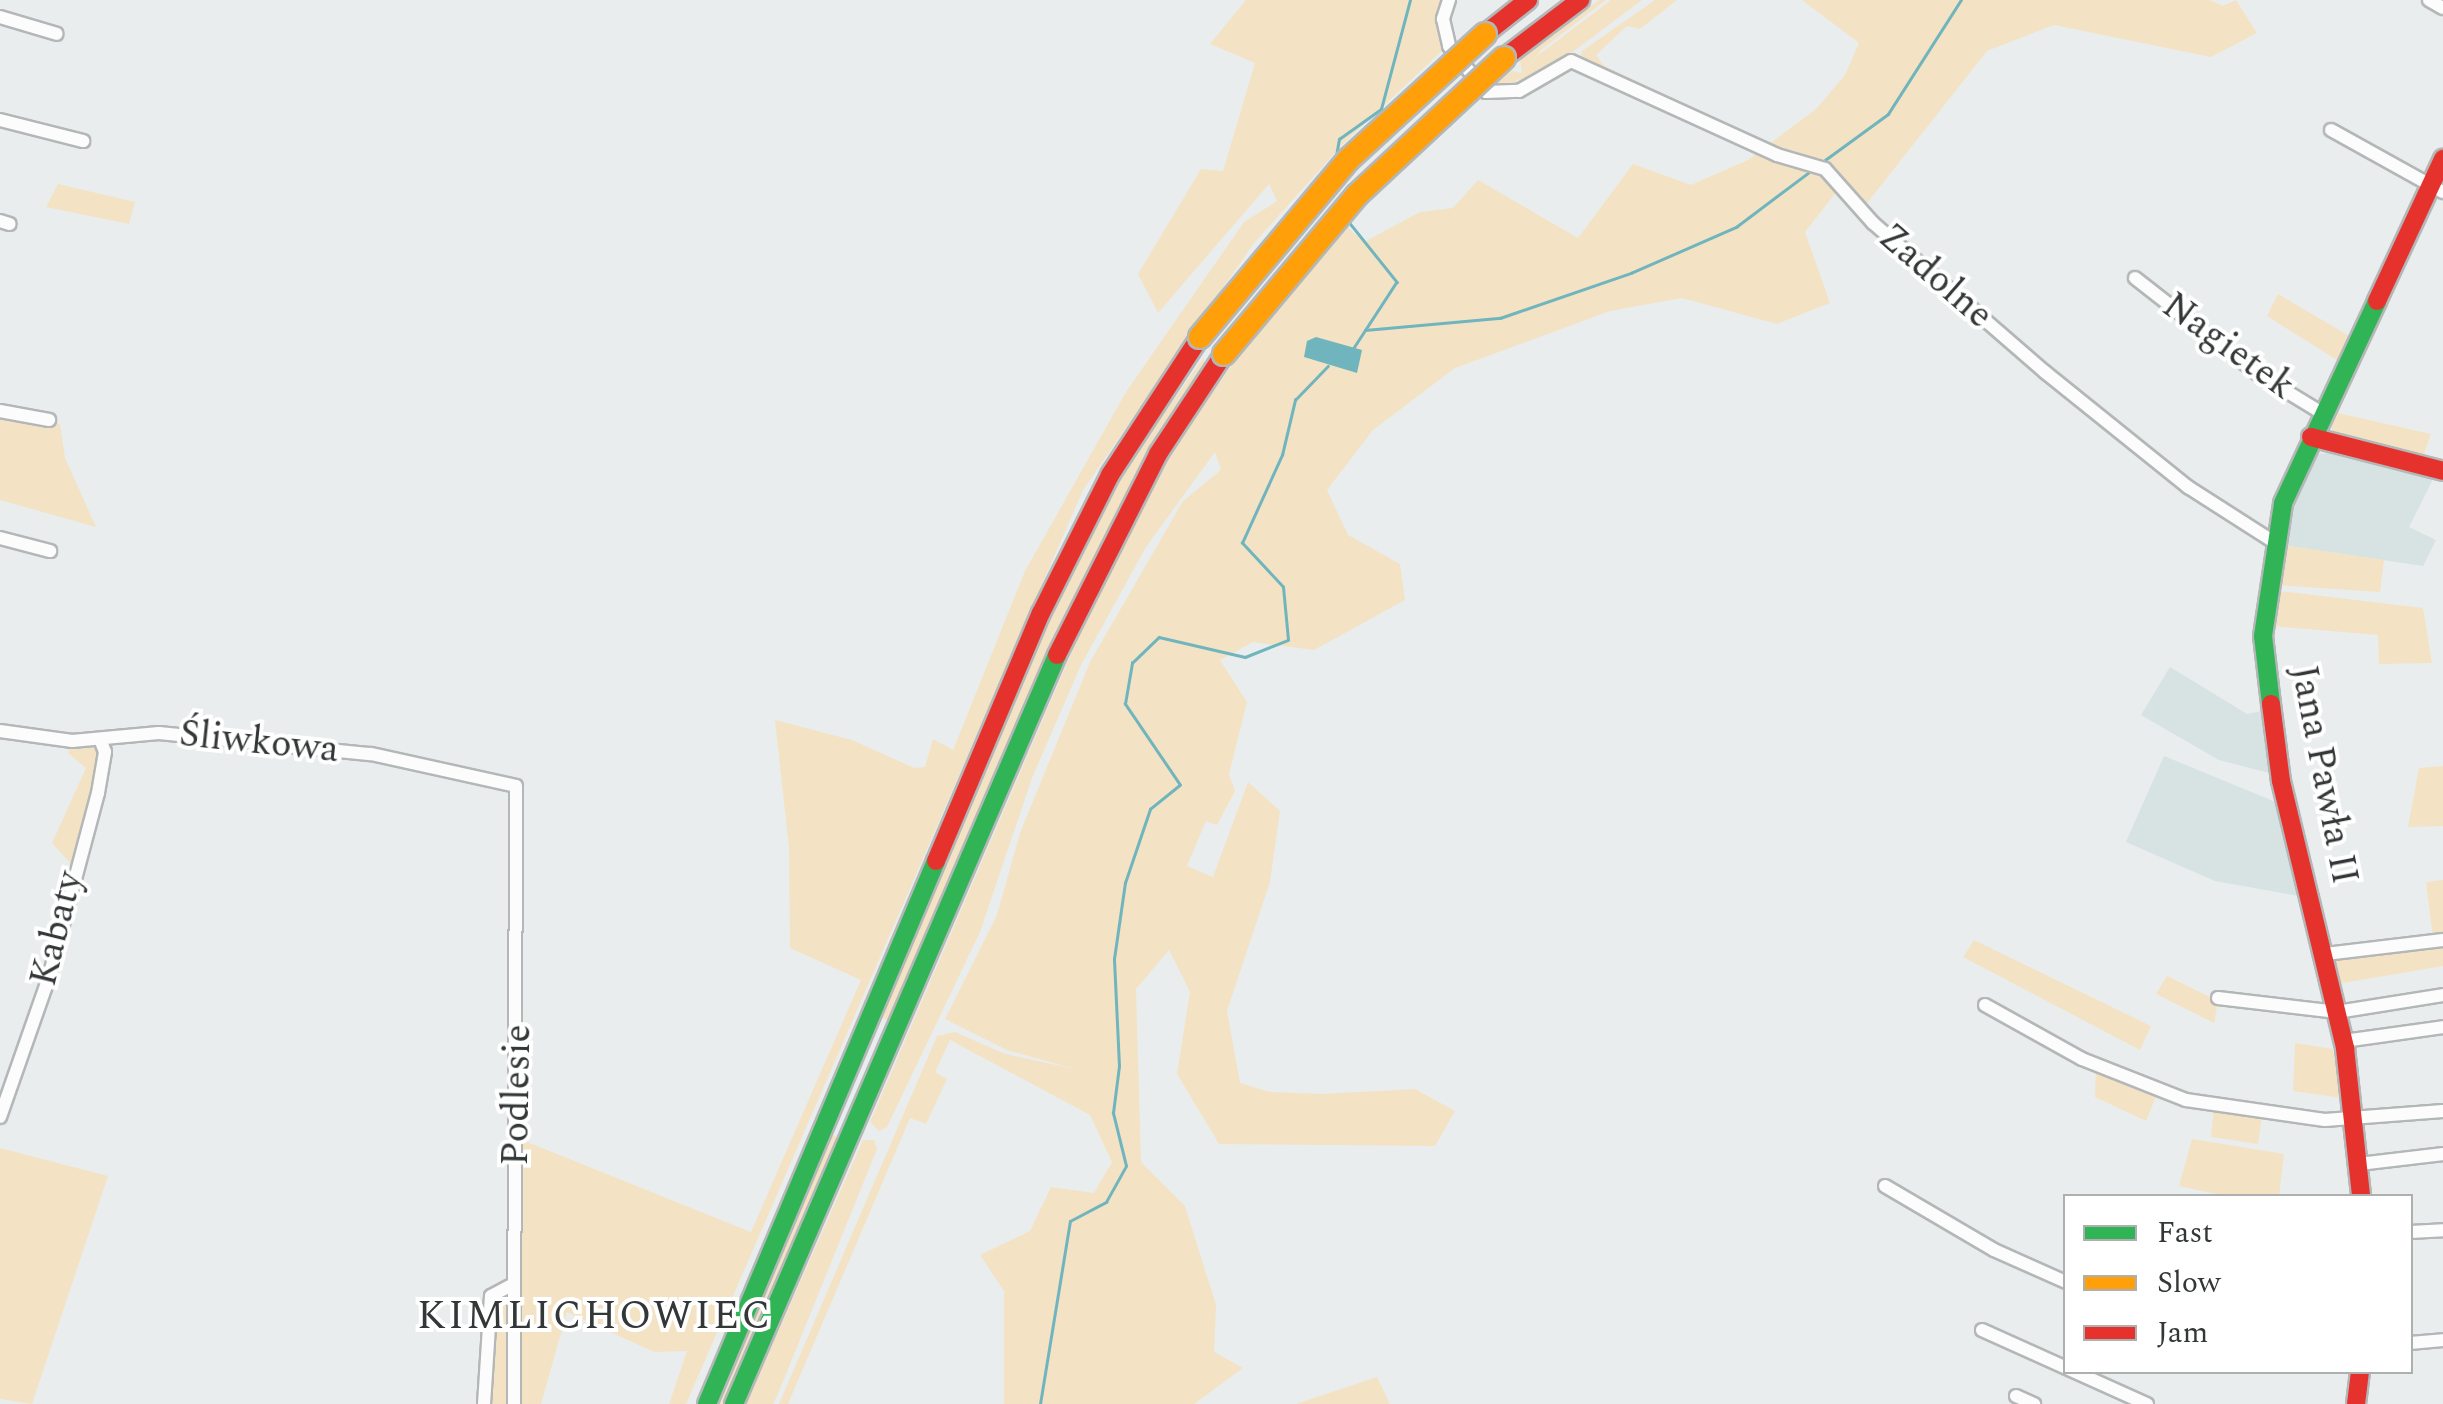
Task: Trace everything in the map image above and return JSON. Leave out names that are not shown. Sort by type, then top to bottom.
[{"type":"main road","points":[[707,1404],[1041,612],[1110,475],[1200,337],[1338,171],[1485,34],[1528,0]]},
{"type":"main road","points":[[734,1404],[814,1230],[1085,588],[1158,454],[1224,354],[1356,195],[1504,58],[1580,0]]},
{"type":"main road","name":"Jana Pawła II","points":[[2361,1194],[2356,1122],[2344,1041],[2268,714],[2263,636],[2274,542],[2311,437],[2436,190],[2443,159]]},
{"type":"main road","points":[[2311,437],[2443,471]]},
{"type":"main road","points":[[2356,1404],[2360,1374]]},
{"type":"street","name":"Zadolne","points":[[1449,0],[1443,19],[1449,46],[1486,92],[1519,91],[1571,61],[1777,155],[1824,169],[1872,223],[2044,372],[2188,487],[2274,542]]},
{"type":"street","points":[[2429,0],[2443,8]]},
{"type":"street","points":[[0,17],[57,34]]},
{"type":"street","points":[[0,120],[84,141]]},
{"type":"street","points":[[2331,130],[2436,190]]},
{"type":"street","name":"Nagietek","points":[[2135,278],[2266,380],[2322,413]]},
{"type":"street","points":[[0,411],[49,420]]},
{"type":"street","points":[[0,538],[50,551]]},
{"type":"street","name":"Śliwkowa","points":[[0,731],[45,740],[159,733],[371,754],[516,786]]},
{"type":"street","name":"Kabaty","points":[[0,1117],[49,977],[98,793],[105,752],[100,739]]},
{"type":"street","name":"Podlesie","points":[[514,1404],[516,786]]},
{"type":"street","points":[[2325,954],[2443,940]]},
{"type":"street","points":[[2218,998],[2338,1012],[2443,995]]},
{"type":"street","points":[[1986,1005],[2152,1090],[2275,1116],[2356,1122],[2443,1111]]},
{"type":"street","points":[[2344,1041],[2443,1027]]},
{"type":"street","points":[[2359,1164],[2443,1154]]},
{"type":"street","points":[[1885,1186],[2019,1262],[2063,1281]]},
{"type":"street","points":[[2413,1232],[2443,1230]]},
{"type":"street","points":[[484,1404],[491,1296],[514,1284]]},
{"type":"street","points":[[1982,1330],[2063,1366]]},
{"type":"street","points":[[2413,1343],[2443,1340]]},
{"type":"street","points":[[2080,1374],[2147,1404]]},
{"type":"street","points":[[2016,1396],[2034,1404]]},
{"type":"shaded area","points":[[1246,0],[1444,0],[1438,31],[1445,48],[1342,145],[1254,243],[1083,490],[686,1404],[669,1404],[687,1351],[654,1352],[567,1312],[541,1404],[484,1404],[491,1296],[514,1284],[517,1138],[751,1232],[861,980],[790,948],[789,848],[775,720],[852,740],[914,768],[925,767],[933,739],[953,750],[1025,571],[1126,392],[1244,222],[1277,201],[1269,184],[1158,313],[1138,274],[1201,169],[1223,171],[1255,63],[1210,44]]},
{"type":"shaded area","points":[[1599,0],[1606,0],[1541,50],[1514,83],[1491,85],[1508,70],[1522,73],[1520,59]]},
{"type":"shaded area","points":[[1611,0],[1642,0],[1566,57],[1514,86],[1537,56]]},
{"type":"shaded area","points":[[1655,0],[1677,0],[1640,29],[1627,26],[1596,55],[1604,66],[1675,100],[1580,61],[1582,51]]},
{"type":"shaded area","points":[[1802,0],[2210,0],[2223,6],[2236,0],[2257,33],[2211,57],[2054,25],[1987,51],[1864,207],[1838,190],[1805,232],[1830,303],[1777,324],[1682,298],[1610,311],[1455,368],[1373,430],[1327,490],[1348,535],[1400,564],[1405,600],[1314,650],[1253,642],[1220,660],[1247,702],[1229,774],[1235,791],[1217,825],[1206,821],[1187,866],[1213,877],[1248,782],[1280,811],[1270,882],[1227,1011],[1240,1083],[1270,1092],[1323,1094],[1415,1089],[1455,1111],[1435,1146],[1219,1144],[1177,1074],[1190,992],[1169,950],[1136,989],[1141,1162],[1185,1206],[1216,1305],[1214,1352],[1243,1368],[1194,1404],[1004,1404],[1004,1291],[980,1255],[1030,1231],[1051,1187],[1094,1193],[1112,1162],[1090,1115],[950,1040],[935,1072],[947,1079],[926,1124],[910,1118],[788,1404],[779,1404],[937,1036],[955,1032],[1005,1054],[1075,1069],[1007,1050],[945,1019],[997,915],[1020,833],[1090,662],[1183,501],[1221,470],[1215,452],[1146,547],[1081,665],[1032,778],[980,932],[887,1127],[879,1131],[870,1122],[1111,561],[1179,439],[1237,358],[1345,225],[1364,242],[1420,212],[1453,208],[1478,180],[1578,238],[1633,164],[1691,185],[1748,160],[1816,109],[1845,75],[1859,43]]},
{"type":"shaded area","points":[[58,184],[135,202],[129,224],[46,207]]},
{"type":"shaded area","points":[[2278,294],[2351,337],[2340,362],[2267,316]]},
{"type":"shaded area","points":[[1204,357],[1204,369],[1168,426],[892,1022],[880,1017],[1016,687],[1111,488]]},
{"type":"shaded area","points":[[2329,411],[2431,434],[2422,459],[2333,435]]},
{"type":"shaded area","points":[[0,413],[60,424],[65,458],[96,527],[0,500]]},
{"type":"shaded area","points":[[2337,452],[2434,477],[2409,527],[2436,540],[2423,566],[2283,545],[2306,467],[2317,454]]},
{"type":"shaded area","points":[[2283,545],[2384,560],[2380,592],[2276,585]]},
{"type":"shaded area","points":[[2279,591],[2423,608],[2432,663],[2379,664],[2378,635],[2271,626]]},
{"type":"shaded area","points":[[2170,667],[2247,714],[2262,711],[2273,774],[2219,760],[2141,715]]},
{"type":"shaded area","points":[[100,739],[105,752],[74,867],[52,843],[86,768],[68,753],[72,741]]},
{"type":"shaded area","points":[[2164,756],[2278,803],[2304,897],[2215,881],[2126,842]]},
{"type":"shaded area","points":[[2443,766],[2443,826],[2408,827],[2419,768]]},
{"type":"shaded area","points":[[2443,880],[2443,936],[2433,938],[2426,882]]},
{"type":"shaded area","points":[[1974,940],[2151,1026],[2140,1050],[1963,957]]},
{"type":"shaded area","points":[[2443,943],[2443,966],[2337,984],[2334,961]]},
{"type":"shaded area","points":[[2167,976],[2218,1001],[2214,1023],[2156,994]]},
{"type":"shaded area","points":[[2295,1043],[2333,1049],[2342,1098],[2293,1091]]},
{"type":"shaded area","points":[[2096,1069],[2157,1094],[2146,1121],[2095,1097]]},
{"type":"shaded area","points":[[2214,1108],[2262,1116],[2258,1144],[2211,1137]]},
{"type":"shaded area","points":[[831,1135],[844,1140],[726,1404],[714,1404]]},
{"type":"shaded area","points":[[2192,1139],[2284,1154],[2279,1194],[2217,1194],[2179,1186]]},
{"type":"shaded area","points":[[863,1140],[874,1140],[877,1149],[780,1389],[773,1404],[746,1404]]},
{"type":"shaded area","points":[[0,1148],[108,1176],[32,1404],[0,1399]]},
{"type":"shaded area","points":[[1377,1377],[1390,1404],[1296,1404]]},
{"type":"water","points":[[1316,337],[1362,350],[1357,373],[1304,357],[1307,341]]},
{"type":"waterway","points":[[1336,156],[1339,139],[1381,109],[1410,0]]},
{"type":"waterway","points":[[1825,160],[1888,114],[1961,0]]},
{"type":"waterway","points":[[1365,330],[1500,318],[1631,273],[1736,227],[1808,173]]},
{"type":"waterway","points":[[1349,222],[1397,282],[1354,348]]},
{"type":"waterway","points":[[1040,1404],[1070,1221],[1106,1202],[1126,1166],[1113,1113],[1119,1066],[1114,959],[1125,883],[1150,809],[1180,785],[1125,704],[1132,663],[1159,637],[1245,657],[1288,640],[1283,587],[1242,543],[1282,455],[1295,400],[1328,366]]},
{"type":"traffic: fast","points":[[2271,704],[2263,636],[2283,503],[2377,301]]},
{"type":"traffic: fast","points":[[734,1404],[1057,655]]},
{"type":"traffic: fast","points":[[707,1404],[936,861]]},
{"type":"traffic: jam","points":[[1485,34],[1528,0]]},
{"type":"traffic: jam","points":[[1504,58],[1580,0]]},
{"type":"traffic: jam","points":[[2377,301],[2443,159]]},
{"type":"traffic: jam","points":[[936,861],[1041,613],[1110,475],[1200,337]]},
{"type":"traffic: jam","points":[[1057,655],[1158,454],[1224,354]]},
{"type":"traffic: jam","points":[[2311,437],[2443,471]]},
{"type":"traffic: jam","points":[[2271,704],[2281,781],[2345,1048],[2361,1194]]},
{"type":"traffic: jam","points":[[2356,1404],[2360,1374]]},
{"type":"traffic: slow","points":[[1200,337],[1348,160],[1485,34]]},
{"type":"traffic: slow","points":[[1224,354],[1357,195],[1504,58]]},
{"type":"district","name":"KIMLICHOWIEC","points":[[595,1317]]}]
